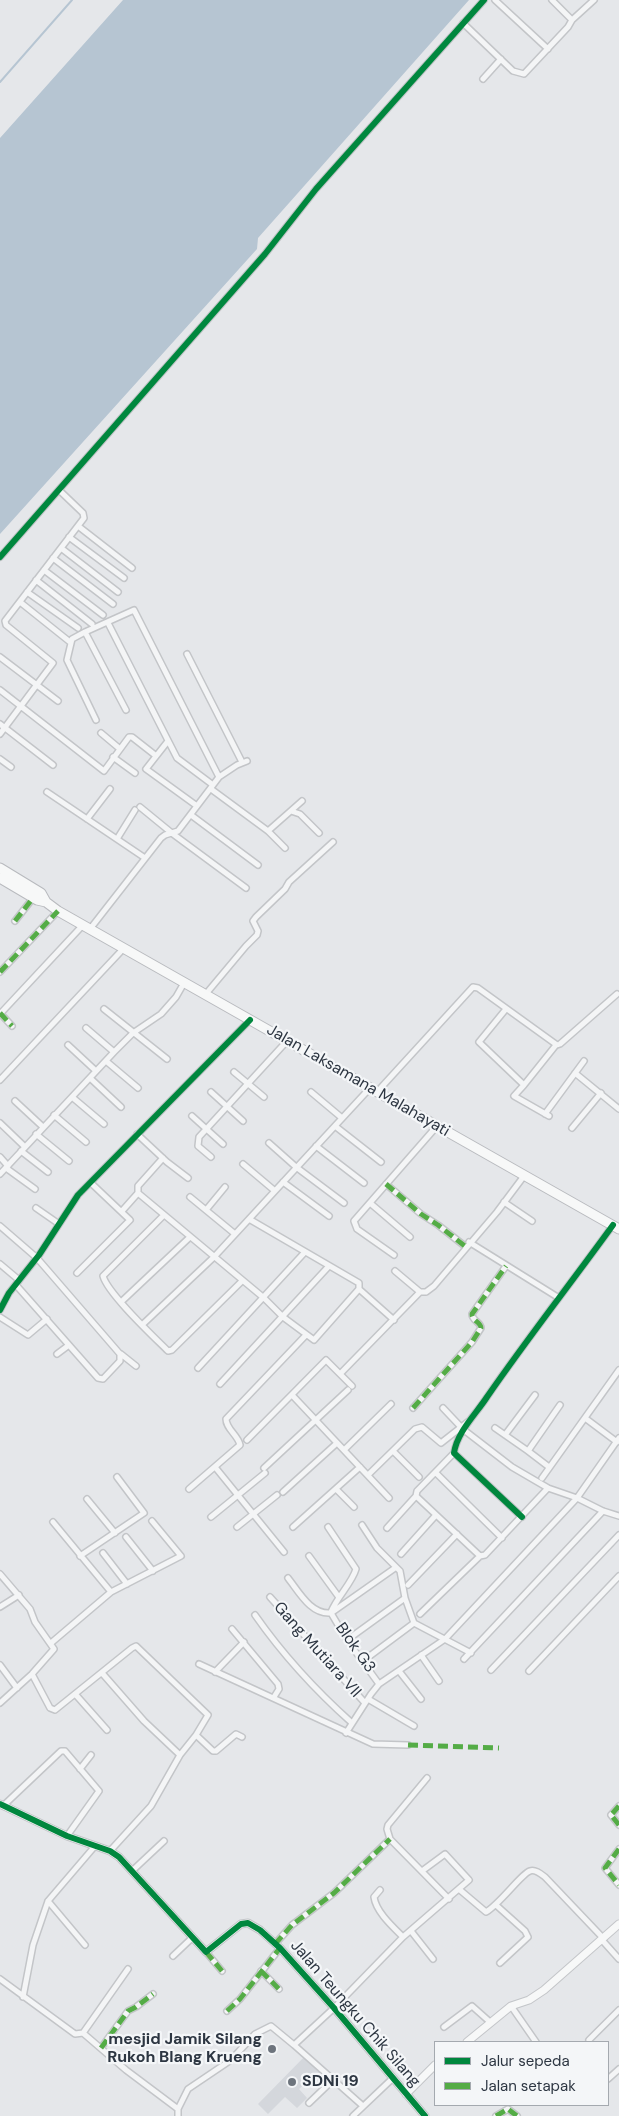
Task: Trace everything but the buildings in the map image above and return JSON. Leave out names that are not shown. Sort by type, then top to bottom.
[{"type":"highway","name":"Jalan Laksamana Malahayati","points":[[0,868],[41,894],[46,902]]},
{"type":"highway","name":"Jalan Laksamana Malahayati","points":[[0,878],[33,898],[46,902],[58,911],[205,995],[616,1227]]},
{"type":"street","points":[[0,557],[264,254],[316,189],[484,0]]},
{"type":"street","points":[[495,0],[548,49]]},
{"type":"street","points":[[552,0],[572,20]]},
{"type":"street","points":[[463,23],[501,60],[513,70],[524,74],[568,27],[572,20],[594,0]]},
{"type":"street","points":[[482,79],[501,60]]},
{"type":"street","points":[[0,734],[2,725],[21,706],[53,663],[6,625],[5,621],[84,518],[83,513],[59,490]]},
{"type":"street","points":[[78,526],[132,568]]},
{"type":"street","points":[[69,537],[124,578]]},
{"type":"street","points":[[61,548],[118,592]]},
{"type":"street","points":[[53,558],[113,604]]},
{"type":"street","points":[[44,570],[103,615]]},
{"type":"street","points":[[36,580],[92,624]]},
{"type":"street","points":[[27,592],[78,628]]},
{"type":"street","points":[[20,602],[70,642]]},
{"type":"street","points":[[96,720],[67,660],[70,642],[72,638],[134,610],[219,777]]},
{"type":"street","points":[[108,623],[177,758],[268,831],[285,848]]},
{"type":"street","points":[[85,632],[126,710]]},
{"type":"street","points":[[12,1026],[1,1012],[86,927],[161,838],[178,831],[219,777],[244,762],[187,654]]},
{"type":"street","points":[[0,656],[58,701]]},
{"type":"street","points":[[0,690],[104,771],[129,737],[132,737],[155,755]]},
{"type":"street","points":[[2,725],[53,765]]},
{"type":"street","points":[[101,734],[120,749]]},
{"type":"street","points":[[168,741],[155,755],[146,769],[197,806]]},
{"type":"street","points":[[113,757],[135,772]]},
{"type":"street","points":[[0,759],[11,767]]},
{"type":"street","points":[[87,819],[110,789]]},
{"type":"street","points":[[47,792],[145,858]]},
{"type":"street","points":[[268,831],[302,801]]},
{"type":"street","points":[[117,839],[138,809],[246,888]]},
{"type":"street","points":[[291,811],[300,814],[319,833]]},
{"type":"street","points":[[191,815],[258,866]]},
{"type":"street","points":[[205,995],[257,935],[258,931],[253,921],[256,916],[285,889],[289,882],[334,842]]},
{"type":"street","points":[[15,921],[33,898]]},
{"type":"street","points":[[0,972],[58,911]]},
{"type":"street","points":[[0,1080],[124,948]]},
{"type":"street","points":[[0,1174],[114,1052],[133,1034],[161,1014],[176,997],[184,983]]},
{"type":"street","points":[[142,1325],[214,1257],[342,1118],[373,1090],[473,987],[478,988],[556,1045]]},
{"type":"street","points":[[584,1061],[547,1115],[514,1096],[556,1045],[560,1044],[617,994]]},
{"type":"street","points":[[506,1009],[479,1042],[524,1085]]},
{"type":"street","points":[[104,1010],[167,1059]]},
{"type":"street","points":[[1,1306],[37,1258],[76,1198],[250,1020]]},
{"type":"street","points":[[86,1028],[114,1052]]},
{"type":"street","points":[[210,1157],[198,1144],[200,1137],[286,1041]]},
{"type":"street","points":[[68,1045],[96,1071]]},
{"type":"street","points":[[106,1061],[138,1088]]},
{"type":"street","points":[[234,1072],[264,1097]]},
{"type":"street","points":[[574,1073],[619,1108]]},
{"type":"street","points":[[90,1078],[121,1107]]},
{"type":"street","points":[[211,1092],[243,1121]]},
{"type":"street","points":[[310,1092],[342,1118]]},
{"type":"street","points":[[572,1128],[601,1093]]},
{"type":"street","points":[[72,1097],[104,1124]]},
{"type":"street","points":[[15,1101],[43,1127]]},
{"type":"street","points":[[54,1115],[86,1142]]},
{"type":"street","points":[[192,1116],[223,1144]]},
{"type":"street","points":[[0,1123],[23,1149],[48,1172]]},
{"type":"street","points":[[335,1126],[381,1162]]},
{"type":"street","points":[[394,1256],[355,1226],[354,1221],[437,1126]]},
{"type":"street","points":[[36,1134],[69,1161]]},
{"type":"street","points":[[137,1134],[188,1178]]},
{"type":"street","points":[[269,1143],[296,1168],[344,1203]]},
{"type":"street","points":[[316,1146],[364,1184]]},
{"type":"street","points":[[0,1158],[7,1167],[35,1189]]},
{"type":"street","points":[[122,1211],[138,1193],[138,1186],[163,1158]]},
{"type":"street","points":[[243,1164],[274,1191]]},
{"type":"street","points":[[395,1271],[420,1292],[426,1292],[434,1286],[524,1176]]},
{"type":"street","points":[[282,1182],[329,1216]]},
{"type":"street","points":[[77,1273],[130,1222],[122,1211],[91,1183]]},
{"type":"street","points":[[386,1184],[421,1214],[468,1245],[559,1298]]},
{"type":"street","points":[[206,1210],[225,1187]]},
{"type":"street","points":[[138,1193],[264,1298],[283,1317],[314,1340],[359,1289],[358,1282],[249,1219]]},
{"type":"street","points":[[190,1197],[236,1234]]},
{"type":"street","points":[[504,1202],[532,1221]]},
{"type":"street","points":[[370,1203],[410,1238]]},
{"type":"street","points":[[36,1208],[59,1224]]},
{"type":"street","points":[[164,1215],[103,1276],[104,1282],[121,1302],[168,1351],[172,1350],[242,1281]]},
{"type":"street","points":[[0,1226],[37,1258],[120,1354],[136,1366]]},
{"type":"street","points":[[368,1475],[415,1428],[422,1427],[441,1443],[469,1421],[559,1298],[616,1227]]},
{"type":"street","points":[[121,1302],[190,1237]]},
{"type":"street","points":[[198,1368],[305,1252]]},
{"type":"street","points":[[0,1264],[99,1382],[120,1361],[120,1354]]},
{"type":"street","points":[[220,1384],[329,1266]]},
{"type":"street","points":[[413,1408],[472,1342],[481,1325],[473,1318],[472,1314],[506,1266]]},
{"type":"street","points":[[359,1289],[394,1320]]},
{"type":"street","points":[[340,1374],[420,1292]]},
{"type":"street","points":[[0,1317],[28,1335],[47,1319]]},
{"type":"street","points":[[189,1489],[240,1445],[239,1440],[226,1424],[226,1419],[306,1335]]},
{"type":"street","points":[[57,1354],[69,1345]]},
{"type":"street","points":[[211,1517],[238,1495],[350,1388],[340,1374],[326,1360],[247,1440]]},
{"type":"street","points":[[542,1478],[619,1370]]},
{"type":"street","points":[[292,1395],[389,1498]]},
{"type":"street","points":[[505,1435],[535,1395]]},
{"type":"street","points":[[344,1450],[391,1404]]},
{"type":"street","points":[[528,1451],[560,1405]]},
{"type":"street","points":[[443,1408],[462,1428],[512,1467],[548,1488],[578,1498],[603,1512],[619,1516]]},
{"type":"street","points":[[379,1684],[444,1639],[578,1498],[618,1440],[585,1418]]},
{"type":"street","points":[[387,1528],[416,1496],[417,1491],[454,1453],[462,1428]]},
{"type":"street","points":[[496,1428],[549,1467]]},
{"type":"street","points":[[283,1492],[337,1443]]},
{"type":"street","points":[[393,1451],[419,1477]]},
{"type":"street","points":[[454,1453],[522,1517]]},
{"type":"street","points":[[215,1467],[284,1552]]},
{"type":"street","points":[[293,1527],[360,1467]]},
{"type":"street","points":[[436,1472],[502,1538]]},
{"type":"street","points":[[80,1556],[144,1513],[117,1477]]},
{"type":"street","points":[[420,1614],[480,1556],[485,1556],[548,1488]]},
{"type":"street","points":[[336,1489],[354,1507]]},
{"type":"street","points":[[238,1527],[277,1495]]},
{"type":"street","points":[[416,1496],[480,1556]]},
{"type":"street","points":[[87,1499],[115,1532]]},
{"type":"street","points":[[464,1659],[603,1512]]},
{"type":"street","points":[[401,1554],[436,1515]]},
{"type":"street","points":[[51,1643],[111,1592],[180,1558],[181,1555],[152,1521]]},
{"type":"street","points":[[53,1522],[111,1592]]},
{"type":"street","points":[[362,1525],[377,1548],[400,1571],[405,1598],[414,1623],[471,1653]]},
{"type":"street","points":[[328,1527],[356,1569],[338,1596],[331,1612]]},
{"type":"street","points":[[408,1586],[457,1534]]},
{"type":"street","points":[[491,1670],[619,1535]]},
{"type":"street","points":[[126,1537],[153,1571]]},
{"type":"street","points":[[103,1553],[127,1584]]},
{"type":"street","points":[[309,1556],[338,1596]]},
{"type":"street","points":[[288,1578],[315,1609],[319,1612],[331,1612],[395,1568]]},
{"type":"street","points":[[0,1574],[30,1610],[38,1627],[51,1643],[54,1651],[0,1703]]},
{"type":"street","points":[[529,1671],[619,1576]]},
{"type":"street","points":[[0,1607],[18,1595]]},
{"type":"street","name":"Gang Mutiara VII","points":[[270,1597],[367,1701],[414,1726]]},
{"type":"street","points":[[347,1640],[405,1598]]},
{"type":"street","name":"Blok G3","points":[[331,1612],[347,1640],[379,1684],[346,1733]]},
{"type":"street","points":[[255,1615],[279,1649],[299,1672],[352,1723]]},
{"type":"street","points":[[363,1661],[414,1623]]},
{"type":"street","points":[[232,1628],[278,1684],[279,1689],[274,1698]]},
{"type":"street","points":[[216,1672],[244,1642]]},
{"type":"street","points":[[32,1674],[52,1710],[57,1709],[136,1646],[208,1715],[196,1735],[180,1755],[151,1806],[110,1851]]},
{"type":"street","points":[[421,1655],[439,1681]]},
{"type":"street","points":[[199,1664],[373,1744],[408,1745]]},
{"type":"street","points":[[0,1665],[17,1688]]},
{"type":"street","points":[[399,1671],[421,1699]]},
{"type":"street","points":[[102,1673],[144,1721],[180,1755]]},
{"type":"street","points":[[76,1695],[107,1730]]},
{"type":"street","points":[[196,1735],[214,1752],[234,1735],[242,1736]]},
{"type":"street","points":[[67,1836],[98,1793],[98,1790],[66,1751],[61,1751],[2,1805],[67,1836],[110,1851],[119,1857],[222,1971]]},
{"type":"street","points":[[80,1769],[91,1755]]},
{"type":"street","points":[[427,1778],[387,1829],[390,1839],[449,1899]]},
{"type":"street","points":[[619,1806],[611,1815],[619,1825]]},
{"type":"street","points":[[227,2011],[240,1999],[292,1925],[334,1893],[390,1839]]},
{"type":"street","points":[[132,1871],[164,1841]]},
{"type":"street","points":[[23,1997],[33,1945],[48,1901],[95,1846]]},
{"type":"street","points":[[619,1849],[605,1868],[619,1885]]},
{"type":"street","points":[[294,2044],[334,2008],[403,1937],[460,1890],[469,1879],[445,1854],[441,1854],[422,1871]]},
{"type":"street","points":[[460,1890],[484,1912],[496,1905],[526,1874],[531,1870],[535,1871],[544,1877],[619,1959]]},
{"type":"street","points":[[380,1890],[374,1897],[375,1902],[403,1937]]},
{"type":"street","points":[[48,1901],[84,1945]]},
{"type":"street","points":[[496,1905],[525,1931],[528,1937],[500,1963]]},
{"type":"street","name":"Jalan Teungku Chik Silang","points":[[206,1952],[238,1925],[246,1922],[260,1930],[334,2008],[425,2116]]},
{"type":"street","points":[[468,2041],[511,2006],[530,2000],[544,1990],[619,1924]]},
{"type":"street","points":[[411,1931],[433,1959]]},
{"type":"street","points":[[173,1956],[192,1938]]},
{"type":"street","points":[[83,2033],[128,1969]]},
{"type":"street","points":[[261,1971],[279,1988]]},
{"type":"street","points":[[0,1979],[75,2034],[83,2033],[126,2070],[178,2108]]},
{"type":"street","points":[[101,2048],[128,2011],[153,1994]]},
{"type":"street","points":[[444,2027],[472,2006],[490,2022]]},
{"type":"street","points":[[511,2006],[535,2041]]},
{"type":"street","points":[[589,2040],[619,2010]]},
{"type":"street","points":[[178,2116],[178,2108],[188,2089],[231,2060],[255,2034],[267,2027],[276,2028],[363,2106]]},
{"type":"street","points":[[406,2094],[434,2066]]},
{"type":"street","points":[[609,2078],[619,2069]]},
{"type":"street","points":[[353,2116],[393,2078]]},
{"type":"street","points":[[309,2104],[334,2079]]},
{"type":"street","points":[[496,2116],[508,2109],[517,2116]]},
{"type":"shaded area","name":"SDNi 19","points":[[305,2056],[327,2074],[315,2085],[309,2080],[299,2089],[307,2098],[297,2108],[285,2097],[268,2114],[258,2104]]},
{"type":"water","points":[[123,0],[469,0],[258,238],[257,249],[0,534],[0,138]]},
{"type":"waterway","points":[[0,82],[72,0]]},
{"type":"marked path","points":[[15,921],[33,898]]},
{"type":"marked path","points":[[0,972],[58,911]]},
{"type":"marked path","points":[[0,1013],[12,1026]]},
{"type":"marked path","points":[[386,1184],[421,1214],[466,1247]]},
{"type":"marked path","points":[[413,1408],[472,1342],[481,1328],[472,1314],[506,1266]]},
{"type":"marked path","points":[[408,1745],[499,1748]]},
{"type":"marked path","points":[[619,1806],[611,1815],[619,1825]]},
{"type":"marked path","points":[[275,1944],[292,1925],[334,1893],[390,1839]]},
{"type":"marked path","points":[[619,1849],[605,1868],[619,1885]]},
{"type":"marked path","points":[[227,2011],[240,1999],[280,1948]]},
{"type":"marked path","points":[[206,1952],[222,1971]]},
{"type":"marked path","points":[[261,1971],[279,1989]]},
{"type":"marked path","points":[[101,2048],[128,2011],[153,1994]]},
{"type":"marked path","points":[[496,2116],[508,2109],[517,2116]]},
{"type":"cycle path","points":[[0,557],[265,254],[316,189],[484,0]]},
{"type":"cycle path","points":[[0,1310],[9,1293],[39,1255],[78,1195],[250,1020]]},
{"type":"cycle path","points":[[522,1517],[454,1453],[456,1445],[468,1424],[613,1225]]},
{"type":"cycle path","points":[[0,1804],[67,1836],[110,1851],[119,1857],[206,1952],[241,1924],[248,1923],[260,1930],[280,1948],[334,2008],[425,2116]]},
{"type":"place","name":"mesjid Jamik Silang Rukoh Blang Krueng","points":[[272,2049]]},
{"type":"place","name":"SDNi 19","points":[[292,2082]]}]
